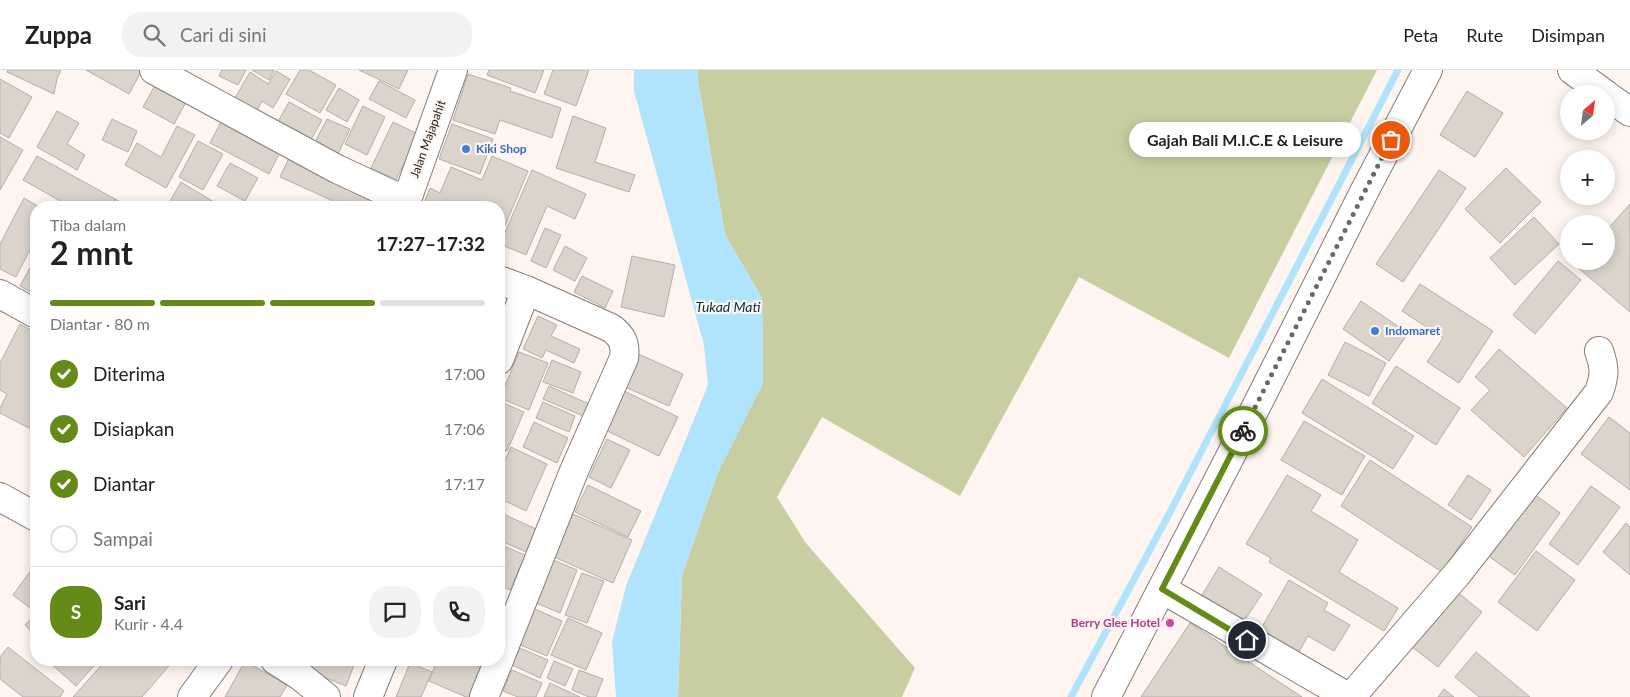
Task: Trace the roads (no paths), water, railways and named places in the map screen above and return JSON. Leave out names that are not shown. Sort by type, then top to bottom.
[{"type":"street","points":[[154,70],[399,201]]},
{"type":"street","name":"Jalan Majapahit","points":[[406,201],[453,70]]},
{"type":"street","points":[[1106,697],[1428,70]]},
{"type":"street","points":[[1572,70],[1593,85]]},
{"type":"street","points":[[1615,101],[1630,112]]},
{"type":"street","points":[[505,282],[611,328],[623,340],[625,349],[624,358],[574,471],[505,645]]},
{"type":"street","points":[[505,344],[526,290]]},
{"type":"street","points":[[0,294],[30,311]]},
{"type":"street","points":[[1162,589],[1349,697],[1458,573],[1599,392],[1604,377],[1604,366],[1599,351]]},
{"type":"street","points":[[0,497],[30,514]]},
{"type":"street","points":[[192,697],[211,666]]},
{"type":"street","points":[[284,666],[326,697]]},
{"type":"street","points":[[368,697],[381,666]]},
{"type":"street","points":[[484,697],[497,666]]},
{"type":"water","name":"Tukad Mati","points":[[634,70],[698,70],[698,81],[725,235],[762,298],[763,383],[718,472],[682,575],[678,697],[616,697],[612,642],[626,586],[708,385],[704,345],[634,91]]},
{"type":"waterway","points":[[1071,697],[1168,516],[1398,70]]},
{"type":"place","name":"Gajah Bali M.I.C.E & Leisure","points":[[1391,140]]},
{"type":"place","name":"Kiki Shop","points":[[466,149]]},
{"type":"place","name":"Indomaret","points":[[1375,331]]},
{"type":"place","name":"Berry Glee Hotel","points":[[1170,623]]}]
